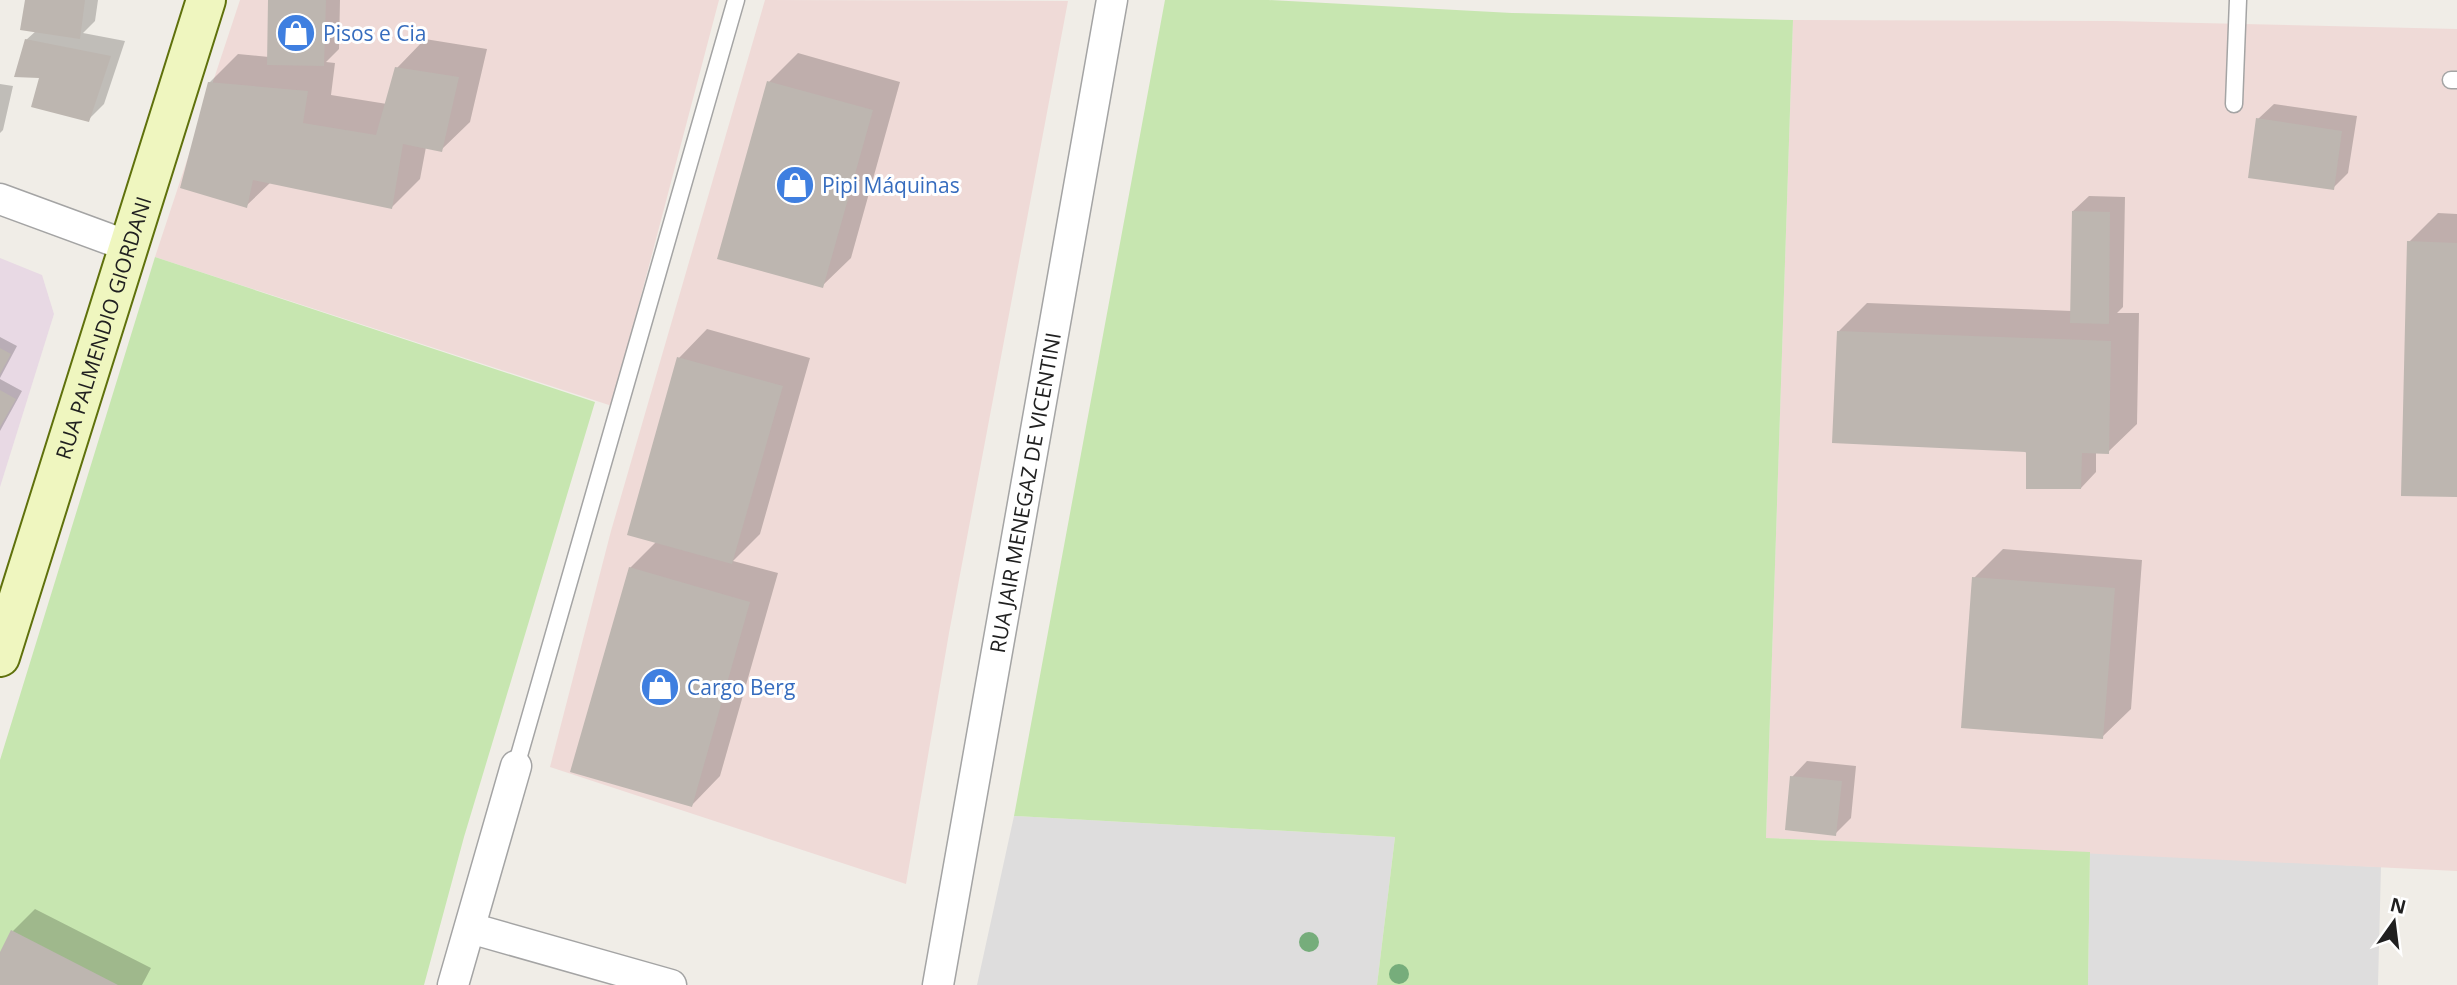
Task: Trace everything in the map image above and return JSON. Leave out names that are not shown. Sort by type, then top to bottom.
[{"type":"street","name":"RUA PALMENDIO GIORDANI","points":[[0,657],[206,0]]},
{"type":"street","name":"RUA JAIR MENEGAZ DE VICENTINI","points":[[938,985],[1112,0]]},
{"type":"street","points":[[0,199],[128,246]]},
{"type":"street","points":[[453,985],[516,766]]},
{"type":"street","points":[[470,928],[671,985]]},
{"type":"lane","points":[[516,766],[736,0]]},
{"type":"lane","points":[[2234,104],[2238,0]]},
{"type":"shaded area","points":[[240,0],[719,0],[612,406],[155,257]]},
{"type":"shaded area","points":[[765,0],[1068,1],[949,633],[906,884],[550,767],[611,531]]},
{"type":"shaded area","points":[[1793,20],[2113,21],[2457,29],[2457,871],[1766,838]]},
{"type":"shaded area","points":[[0,258],[42,275],[54,314],[0,487]]},
{"type":"shaded area","points":[[1014,816],[1395,837],[1377,985],[977,985]]},
{"type":"shaded area","points":[[2090,852],[2381,867],[2378,985],[2088,985]]},
{"type":"green space","points":[[1165,0],[1268,0],[1512,13],[1793,20],[1766,838],[2090,852],[2088,985],[1377,985],[1395,837],[1014,816]]},
{"type":"green space","points":[[155,257],[595,402],[464,837],[424,985],[0,985],[0,760]]},
{"type":"building","points":[[25,0],[85,0],[80,39],[20,30]]},
{"type":"building","name":"Pisos e Cia","points":[[268,0],[326,0],[324,66],[267,65]]},
{"type":"building","points":[[25,39],[111,56],[89,122],[31,107],[39,78],[14,77]]},
{"type":"building","points":[[395,67],[459,77],[442,152],[403,144],[392,209],[253,180],[247,208],[180,188],[208,82],[308,91],[303,123],[376,135]]},
{"type":"building","name":"Pipi Máquinas","points":[[767,81],[873,110],[823,288],[717,259]]},
{"type":"building","points":[[2256,118],[2342,131],[2334,190],[2248,178]]},
{"type":"building","points":[[2072,211],[2110,212],[2109,324],[2070,323]]},
{"type":"building","points":[[2407,241],[2457,243],[2457,497],[2401,496]]},
{"type":"building","points":[[1837,331],[2111,341],[2109,454],[2082,453],[2081,489],[2026,489],[2026,452],[1832,443]]},
{"type":"building","points":[[0,348],[11,354],[0,374]]},
{"type":"building","points":[[677,357],[783,386],[732,564],[627,535]]},
{"type":"building","points":[[0,390],[16,399],[0,427]]},
{"type":"building","name":"Cargo Berg","points":[[629,567],[750,602],[692,807],[570,772]]},
{"type":"building","points":[[1972,577],[2115,588],[2103,739],[1961,728]]},
{"type":"building","points":[[1790,776],[1842,781],[1836,836],[1785,830]]},
{"type":"building","points":[[11,930],[118,985],[0,985],[0,952]]},
{"type":"place","name":"Pisos e Cia","points":[[296,33]]},
{"type":"place","name":"Pipi Máquinas","points":[[795,185]]},
{"type":"place","name":"Cargo Berg","points":[[660,687]]}]
